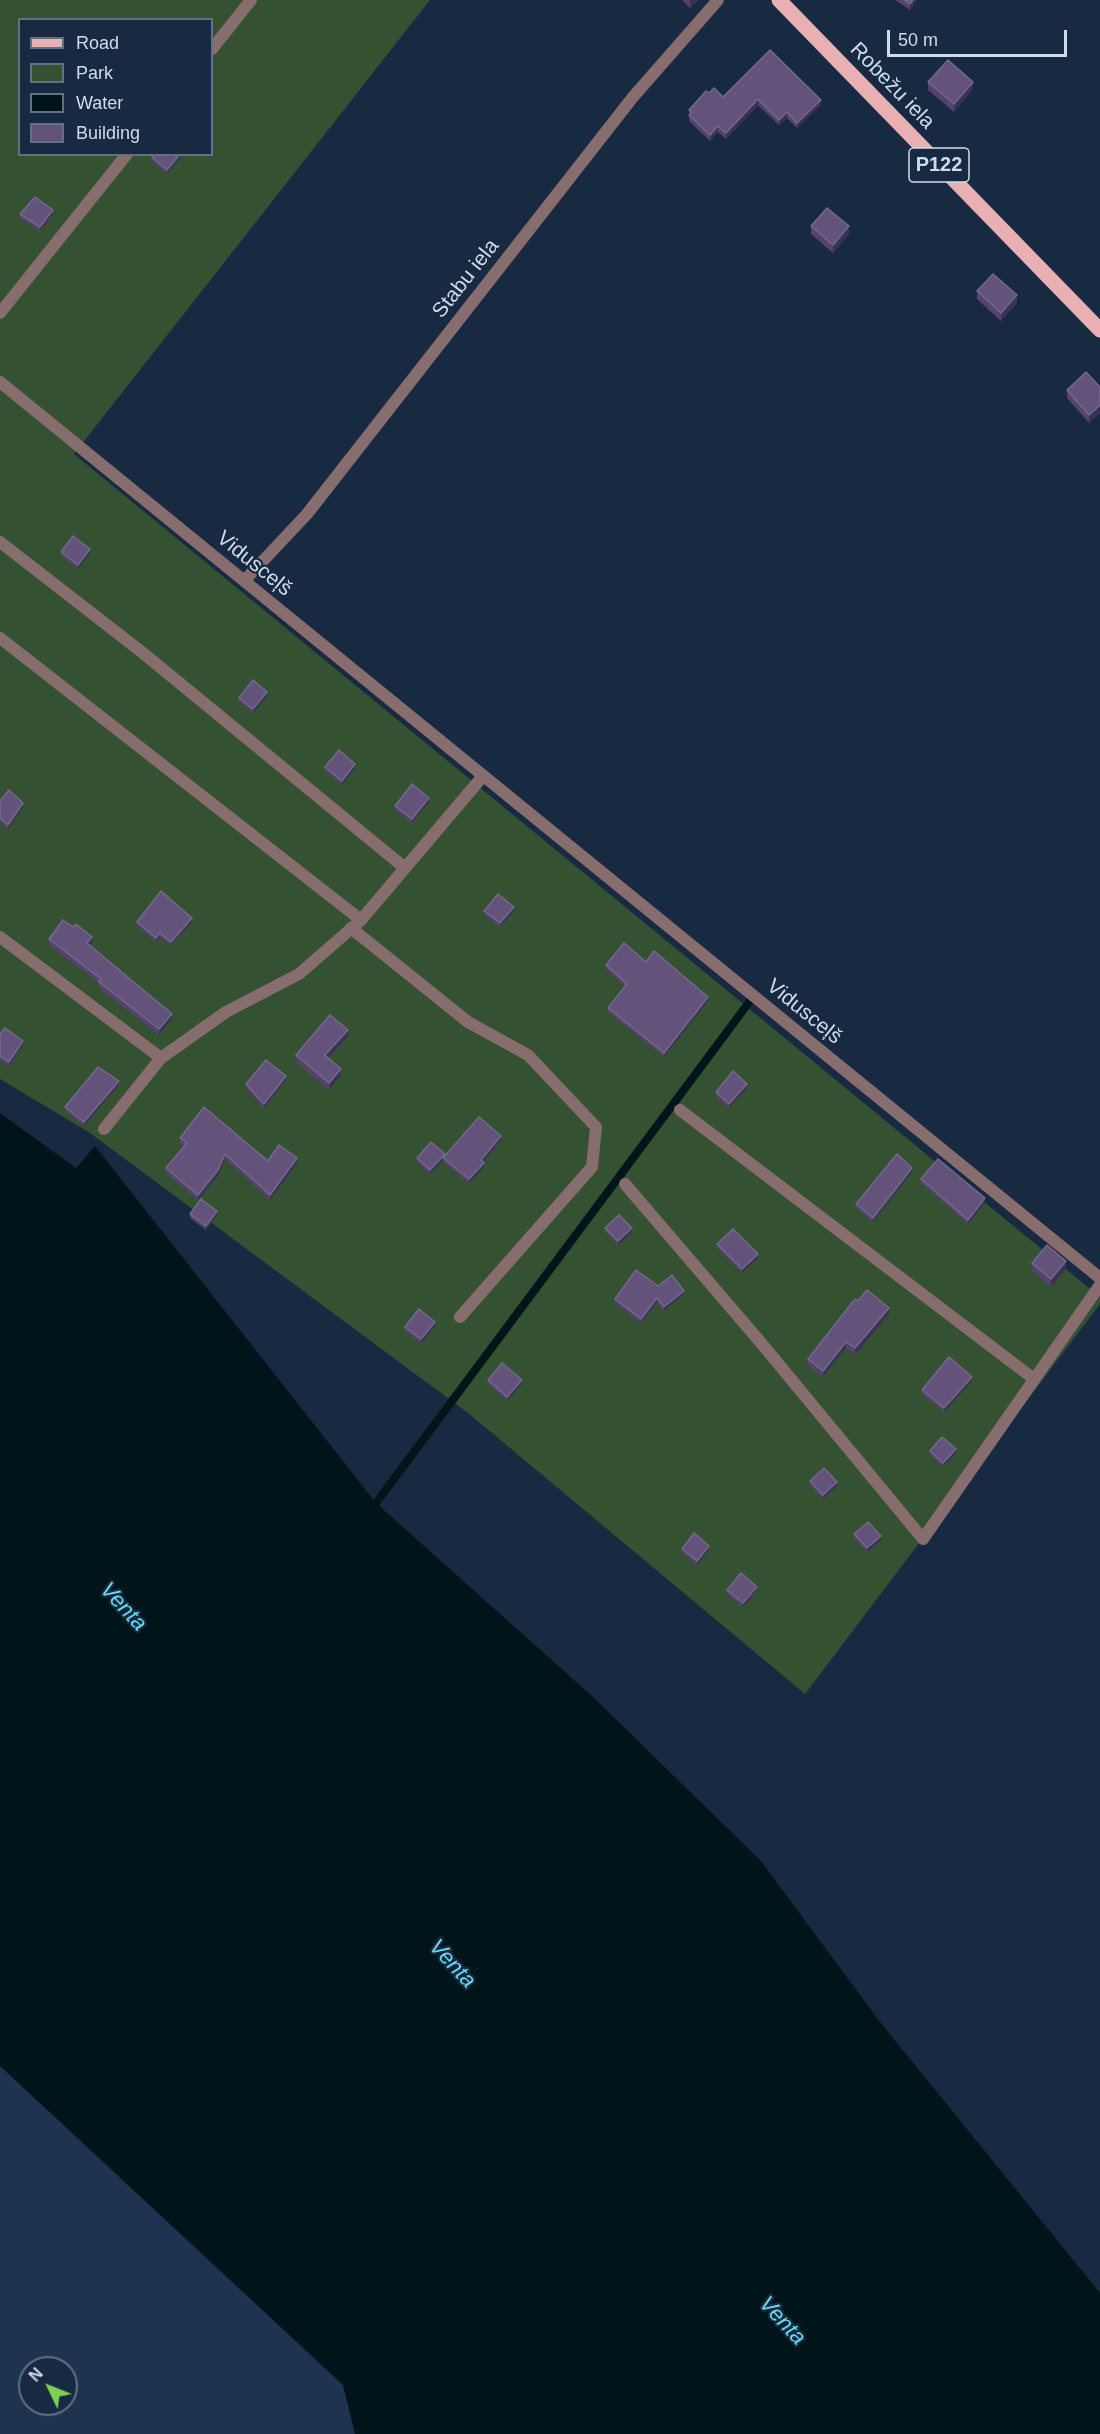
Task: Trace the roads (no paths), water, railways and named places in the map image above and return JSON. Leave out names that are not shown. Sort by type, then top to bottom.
[{"type":"main road","name":"Robežu iela","points":[[779,0],[1100,330]]},
{"type":"street","points":[[213,48],[251,0]]},
{"type":"street","name":"Stabu iela","points":[[244,581],[307,514],[633,98],[718,0]]},
{"type":"street","points":[[0,313],[125,156]]},
{"type":"street","name":"Vidusceļš","points":[[0,382],[1100,1278]]},
{"type":"street","points":[[0,542],[143,653],[405,868]]},
{"type":"street","points":[[0,638],[356,924],[468,1022],[528,1055],[596,1127],[592,1167],[460,1317]]},
{"type":"street","points":[[104,1129],[161,1058],[226,1011],[299,974],[356,924],[483,776]]},
{"type":"street","points":[[0,937],[161,1058]]},
{"type":"street","points":[[680,1110],[1034,1380]]},
{"type":"street","points":[[625,1184],[923,1539],[1100,1285]]},
{"type":"water","name":"Venta","points":[[0,1113],[76,1168],[95,1146],[376,1503],[592,1696],[761,1861],[880,2022],[1100,2293],[1100,2434],[355,2434],[343,2385],[0,2066]]},
{"type":"waterway","points":[[368,1505],[376,1503],[750,1001]]}]
